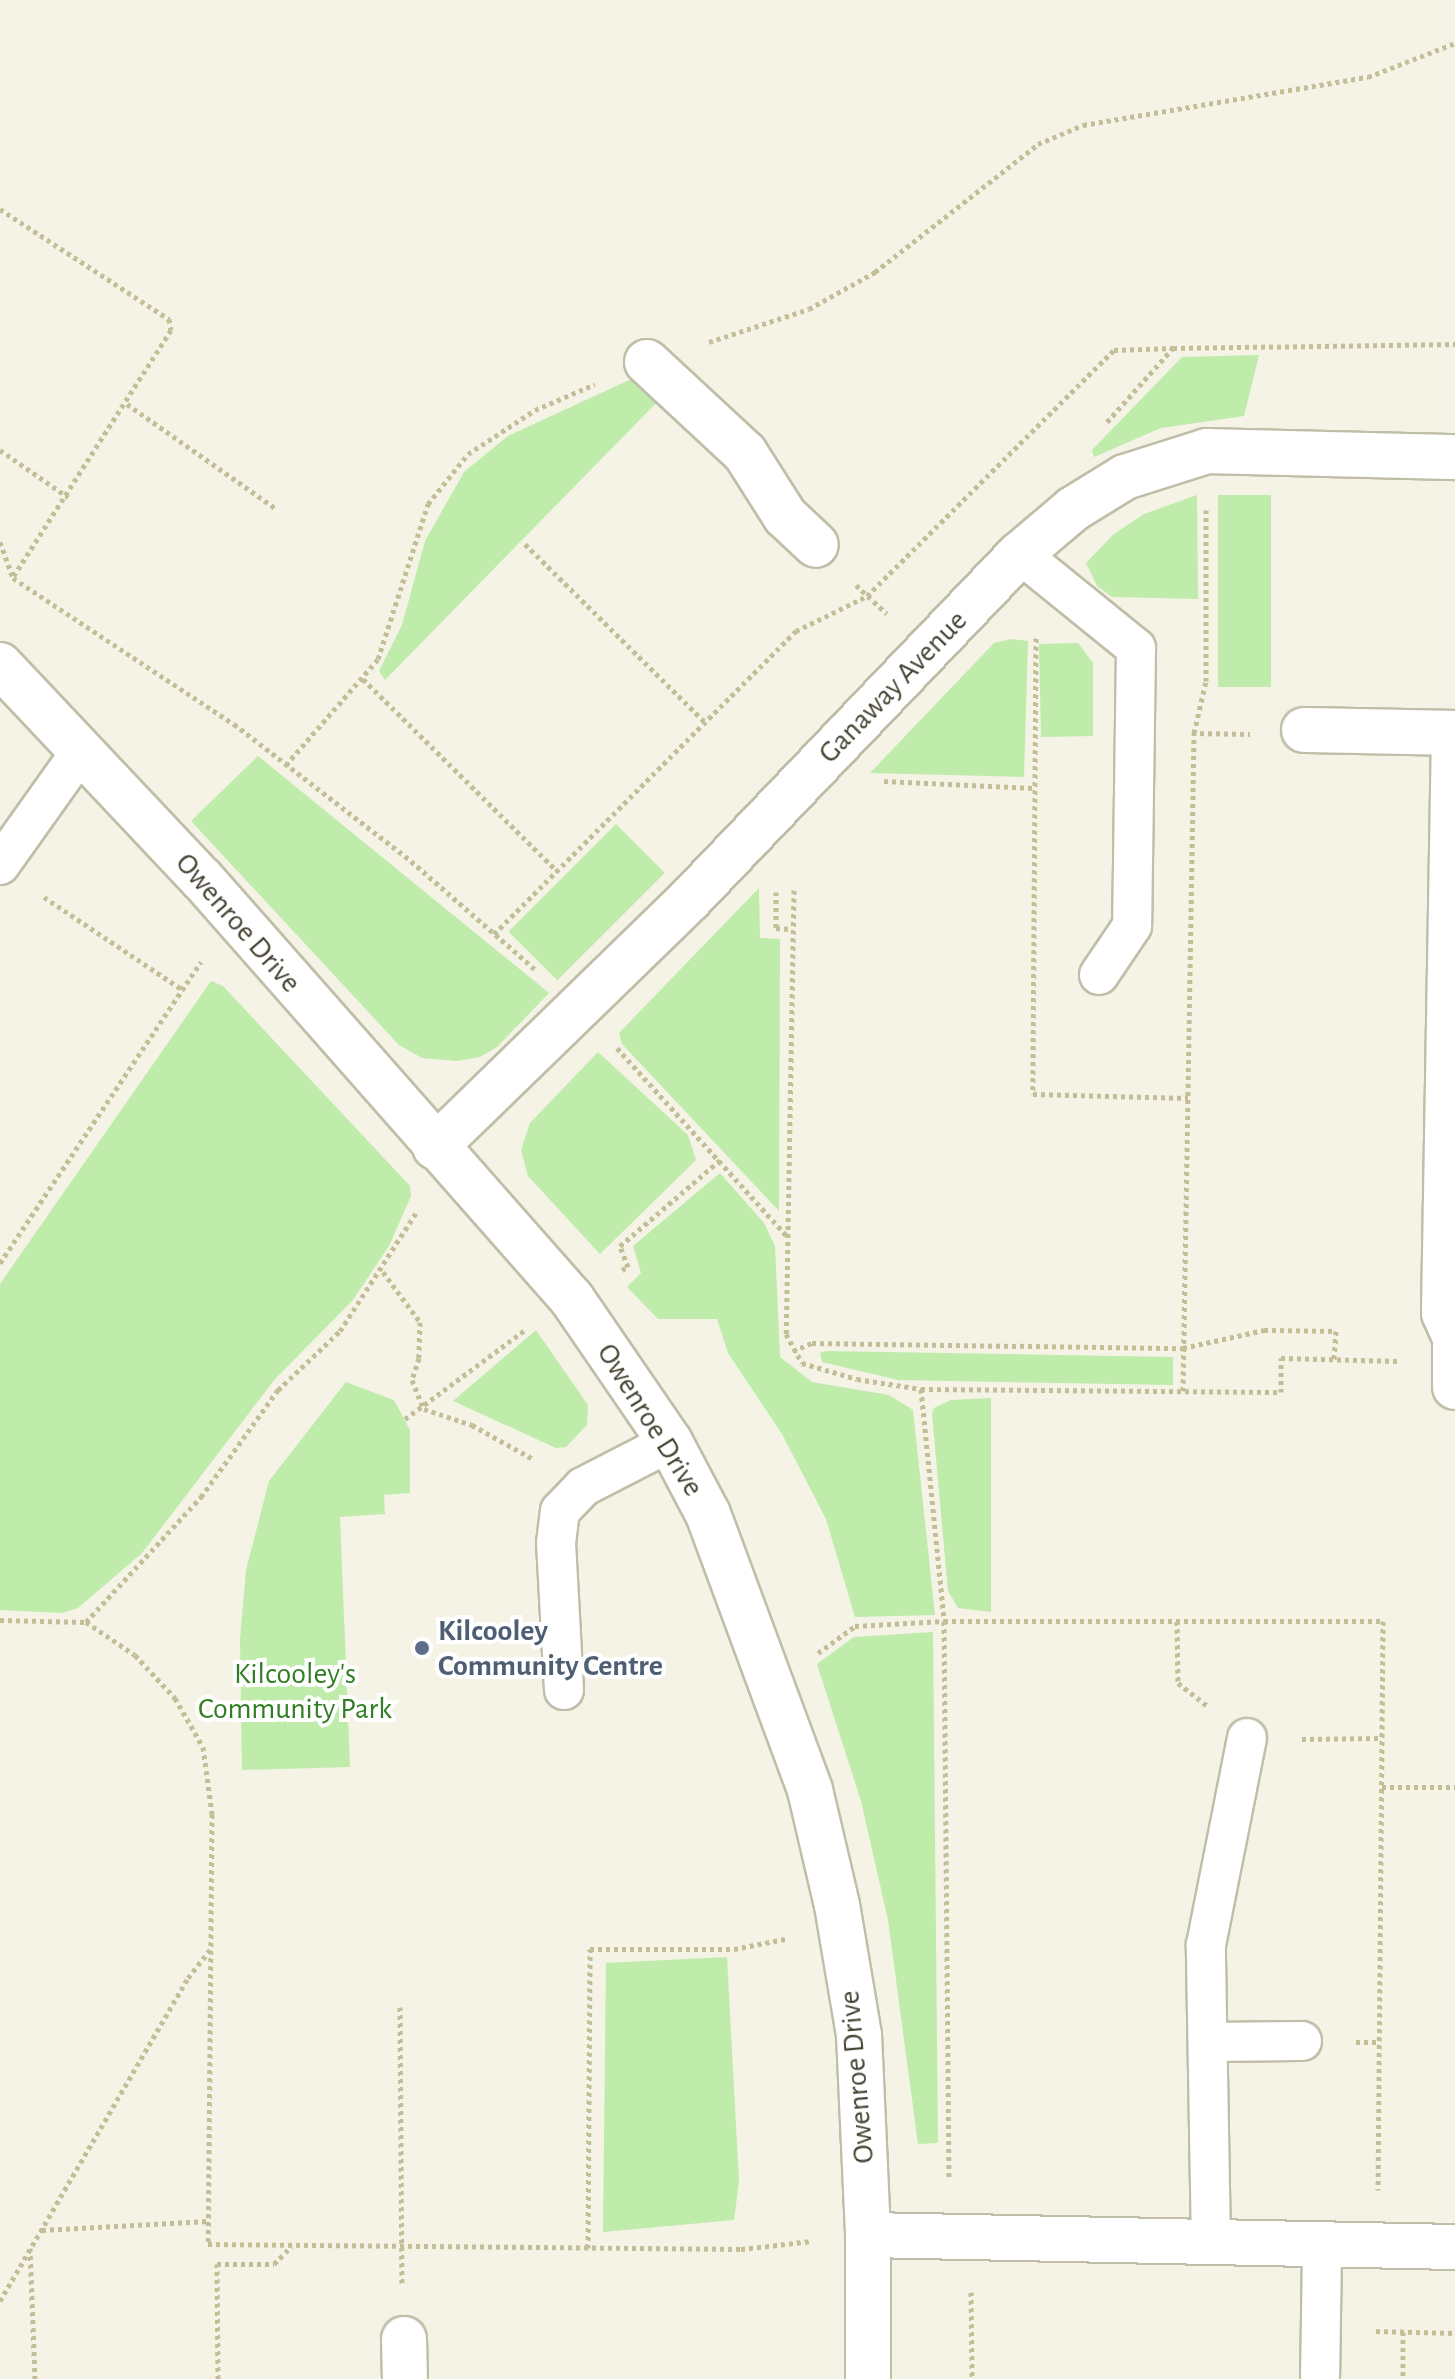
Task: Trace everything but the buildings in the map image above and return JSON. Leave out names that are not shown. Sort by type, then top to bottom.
[{"type":"street","points":[[647,362],[745,453],[785,516],[816,545]]},
{"type":"street","name":"Ganaway Avenue","points":[[441,1154],[578,1007],[818,765],[1020,554],[1073,509],[1125,477],[1207,451],[1455,457]]},
{"type":"street","name":"Owenroe Drive","points":[[0,665],[232,915],[572,1299],[670,1442],[708,1514],[810,1790],[859,2035],[868,2235],[868,2379]]},
{"type":"street","points":[[1304,730],[1454,733],[1444,1313],[1455,1338]]},
{"type":"street","points":[[1455,1344],[1455,1387]]},
{"type":"street","points":[[868,2235],[1455,2247]]},
{"type":"lane","points":[[1020,554],[1136,648],[1132,926],[1099,975]]},
{"type":"lane","points":[[0,865],[81,751]]},
{"type":"lane","points":[[564,1690],[556,1543],[560,1511],[583,1487],[670,1442]]},
{"type":"lane","points":[[1211,2244],[1206,1945],[1247,1738]]},
{"type":"lane","points":[[1208,2042],[1302,2041]]},
{"type":"lane","points":[[1320,2379],[1322,2245]]},
{"type":"path","points":[[286,765],[363,679],[388,634],[428,504],[468,454],[535,410],[647,362],[809,309],[875,272],[1038,144],[1083,125],[1368,77],[1455,43]]},
{"type":"path","points":[[0,209],[169,319],[171,330],[68,497],[13,578]]},
{"type":"path","points":[[494,934],[796,631],[867,596],[1114,350],[1455,344]]},
{"type":"path","points":[[1104,424],[1173,348]]},
{"type":"path","points":[[127,404],[275,508]]},
{"type":"path","points":[[0,450],[68,497]]},
{"type":"path","points":[[1183,1391],[1194,733],[1206,681],[1207,451]]},
{"type":"path","points":[[0,542],[13,578],[234,724],[411,861],[578,1007],[721,1159],[788,1238]]},
{"type":"path","points":[[525,544],[705,722]]},
{"type":"path","points":[[1020,554],[1036,632],[1033,1094],[1188,1098]]},
{"type":"path","points":[[363,679],[557,871]]},
{"type":"path","points":[[818,765],[853,780],[1035,788]]},
{"type":"path","points":[[794,890],[786,1334],[802,1363],[857,1379],[921,1389],[1281,1392],[1281,1358],[1455,1363]]},
{"type":"path","points":[[39,893],[183,990]]},
{"type":"path","points":[[0,1263],[232,915]]},
{"type":"path","points":[[86,1622],[201,1497],[278,1390],[340,1331],[382,1272],[441,1154]]},
{"type":"path","points":[[405,1419],[424,1409],[508,1341],[628,1267],[620,1246],[721,1159]]},
{"type":"path","points":[[382,1272],[420,1322],[419,1358],[412,1380],[424,1409],[472,1425],[583,1487]]},
{"type":"path","points":[[793,1351],[812,1343],[1183,1348],[1264,1330],[1336,1331],[1334,1360]]},
{"type":"path","points":[[921,1389],[944,1621],[948,2139]]},
{"type":"path","points":[[0,1620],[86,1622],[135,1655],[175,1698],[203,1747],[212,1814],[208,2244],[741,2249],[868,2235]]},
{"type":"path","points":[[855,1626],[944,1621]]},
{"type":"path","points":[[1177,1621],[1178,1683],[1247,1738]]},
{"type":"path","points":[[1357,1739],[1382,1738]]},
{"type":"path","points":[[1382,1787],[1455,1787]]},
{"type":"path","points":[[588,2248],[590,1949],[734,1949],[839,1930]]},
{"type":"path","points":[[0,2301],[188,1978],[211,1950]]},
{"type":"path","points":[[400,2007],[401,2246]]},
{"type":"path","points":[[1346,2042],[1379,2042]]},
{"type":"path","points":[[41,2230],[209,2221]]},
{"type":"path","points":[[218,2379],[217,2264],[274,2264],[292,2245]]},
{"type":"path","points":[[30,2247],[35,2379]]},
{"type":"path","points":[[972,2316],[972,2379]]},
{"type":"path","points":[[1321,2330],[1455,2333]]},
{"type":"path","points":[[1403,2332],[1403,2379]]},
{"type":"green space","points":[[1259,355],[1244,416],[1161,428],[1094,457],[1092,450],[1182,357]]},
{"type":"green space","points":[[640,375],[664,395],[385,680],[379,671],[402,625],[425,541],[464,472],[508,436]]},
{"type":"green space","points":[[1197,495],[1198,599],[1112,597],[1097,586],[1086,563],[1114,534],[1144,514]]},
{"type":"green space","points":[[1218,495],[1271,495],[1271,687],[1218,687]]},
{"type":"green space","points":[[1011,639],[1028,641],[1024,777],[870,773],[994,643]]},
{"type":"green space","points":[[1078,643],[1093,663],[1093,736],[1041,737],[1039,644]]},
{"type":"green space","points":[[258,756],[549,993],[497,1047],[480,1057],[457,1061],[422,1058],[399,1045],[191,821]]},
{"type":"green space","points":[[616,824],[665,873],[557,980],[509,931]]},
{"type":"green space","points":[[759,888],[760,938],[780,939],[779,1211],[622,1044],[619,1033]]},
{"type":"green space","points":[[211,981],[223,986],[410,1186],[411,1196],[389,1246],[353,1300],[275,1379],[142,1553],[78,1608],[62,1613],[0,1610],[0,1284]]},
{"type":"green space","points":[[598,1052],[688,1135],[696,1160],[600,1254],[528,1176],[521,1150],[530,1123]]},
{"type":"green space","points":[[720,1173],[764,1223],[775,1246],[780,1357],[812,1382],[889,1395],[913,1410],[935,1615],[855,1617],[826,1519],[782,1434],[728,1353],[717,1319],[658,1319],[627,1287],[641,1273],[633,1246]]},
{"type":"green space","points":[[536,1330],[588,1405],[587,1425],[566,1447],[556,1448],[453,1401]]},
{"type":"green space","points":[[820,1353],[1173,1357],[1173,1385],[898,1380],[822,1362]]},
{"type":"green space","name":"Kilcooley's Community Park","points":[[346,1382],[394,1400],[410,1430],[410,1493],[384,1495],[385,1514],[340,1517],[350,1767],[242,1770],[240,1640],[246,1570],[269,1481]]},
{"type":"green space","points":[[991,1398],[991,1612],[958,1608],[948,1591],[932,1414],[934,1408],[951,1400]]},
{"type":"green space","points":[[933,1632],[938,2143],[918,2144],[888,1920],[861,1801],[817,1664],[854,1637]]},
{"type":"green space","points":[[727,1957],[739,2181],[734,2220],[603,2232],[606,1963]]},
{"type":"place","name":"Kilcooley Community Centre","points":[[422,1648]]}]
